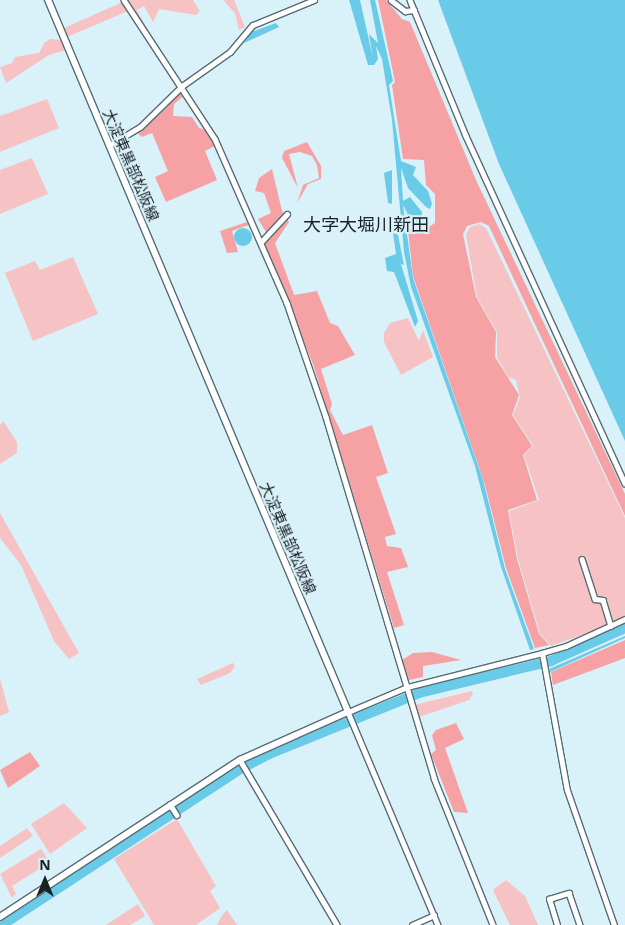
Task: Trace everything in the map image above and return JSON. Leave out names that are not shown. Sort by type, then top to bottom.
[{"type":"main road","name":"大淀東黒部松阪線","points":[[48,0],[349,714]]},
{"type":"main road","points":[[0,917],[241,761],[349,714]]},
{"type":"street","points":[[124,0],[215,139],[261,242],[306,355],[434,778],[493,925]]},
{"type":"street","points":[[110,145],[140,127],[182,86],[236,46],[253,25],[314,0]]},
{"type":"street","points":[[391,0],[405,11],[414,10]]},
{"type":"street","points":[[410,0],[466,136],[625,482]]},
{"type":"street","points":[[261,242],[287,214]]},
{"type":"street","points":[[582,559],[595,599],[603,600],[611,626]]},
{"type":"street","points":[[438,925],[349,714],[407,690],[543,655],[625,619]]},
{"type":"street","points":[[543,655],[567,790],[614,925]]},
{"type":"street","points":[[241,761],[338,925]]},
{"type":"street","points":[[171,805],[176,815]]},
{"type":"street","points":[[558,925],[549,898],[569,892],[580,925]]},
{"type":"street","points":[[412,925],[434,915]]},
{"type":"shaded area","points":[[127,0],[193,0],[200,11],[196,15],[159,9],[153,22],[144,6],[137,10],[152,37]]},
{"type":"shaded area","points":[[223,0],[234,0],[245,27],[239,30],[235,13]]},
{"type":"shaded area","points":[[378,0],[386,0],[402,19],[410,22],[476,180],[625,494],[625,516],[489,226],[481,222],[467,226],[463,234],[476,297],[496,332],[495,357],[519,395],[512,415],[532,446],[523,455],[537,500],[508,510],[517,559],[539,634],[549,645],[535,648],[506,568],[485,485],[413,276],[408,230],[424,230],[435,223],[435,194],[426,185],[424,160],[403,159],[392,85],[395,82]]},
{"type":"shaded area","points":[[123,2],[142,31],[128,11],[67,37],[64,28]]},
{"type":"shaded area","points":[[51,39],[61,40],[66,50],[49,55],[6,83],[0,67],[12,63],[15,57],[39,53],[45,42]]},
{"type":"shaded area","points":[[182,90],[185,95],[174,104],[173,116],[192,117],[199,128],[207,130],[215,146],[205,151],[217,180],[166,202],[155,177],[168,171],[152,133],[142,137],[138,134]]},
{"type":"shaded area","points":[[47,99],[59,128],[0,152],[0,116]]},
{"type":"shaded area","points":[[307,142],[321,166],[321,179],[308,184],[297,203],[303,185],[319,178],[317,165],[312,156],[300,152],[289,154],[298,188],[282,158],[284,151]]},
{"type":"shaded area","points":[[32,158],[48,194],[0,214],[0,170]]},
{"type":"shaded area","points":[[272,169],[282,211],[289,222],[275,243],[294,295],[317,291],[330,323],[338,326],[355,355],[321,369],[332,404],[330,410],[343,435],[372,425],[388,473],[376,477],[396,534],[385,537],[387,546],[401,548],[408,567],[387,572],[404,625],[394,628],[313,364],[264,243],[269,237],[258,219],[271,213],[264,193],[255,191],[259,178]]},
{"type":"shaded area","points":[[247,222],[249,225],[232,231],[238,252],[227,253],[220,231]]},
{"type":"shaded area","points":[[479,224],[486,228],[625,518],[625,616],[607,626],[551,646],[540,634],[518,559],[509,511],[539,500],[524,455],[533,446],[513,415],[520,397],[516,380],[508,377],[497,357],[497,332],[477,297],[466,235],[470,227]]},
{"type":"shaded area","points":[[73,257],[98,314],[33,341],[5,273],[35,261],[40,270]]},
{"type":"shaded area","points":[[408,318],[419,341],[423,330],[433,357],[401,375],[384,342],[384,333],[390,323]]},
{"type":"shaded area","points":[[3,421],[17,442],[17,453],[0,464],[0,425]]},
{"type":"shaded area","points":[[0,513],[79,653],[69,659],[54,641],[21,565],[0,538]]},
{"type":"shaded area","points":[[625,640],[625,658],[553,685],[551,672]]},
{"type":"shaded area","points":[[432,652],[461,660],[423,666],[423,677],[409,680],[402,660],[413,653]]},
{"type":"shaded area","points":[[233,663],[235,666],[230,673],[201,685],[197,679]]},
{"type":"shaded area","points":[[0,679],[9,712],[0,716]]},
{"type":"shaded area","points":[[472,691],[473,694],[469,700],[419,717],[414,705]]},
{"type":"shaded area","points":[[456,723],[464,739],[445,748],[468,813],[454,812],[431,754],[436,750],[432,735],[436,730]]},
{"type":"shaded area","points":[[30,752],[40,766],[8,788],[0,770]]},
{"type":"shaded area","points":[[64,803],[87,828],[50,854],[31,824]]},
{"type":"shaded area","points":[[177,819],[216,886],[210,891],[220,908],[196,925],[154,925],[114,859]]},
{"type":"shaded area","points":[[27,828],[33,836],[0,858],[0,846]]},
{"type":"shaded area","points":[[41,849],[50,862],[12,886],[16,894],[12,898],[0,874]]},
{"type":"shaded area","points":[[506,880],[525,896],[538,925],[510,925],[493,890]]},
{"type":"shaded area","points":[[138,904],[145,916],[130,925],[106,925]]},
{"type":"shaded area","points":[[227,910],[237,925],[217,925],[223,914]]},
{"type":"water","points":[[349,0],[360,0],[373,58],[369,34],[378,43],[370,0],[375,0],[393,81],[389,85],[401,161],[416,167],[413,175],[428,191],[432,204],[430,209],[426,207],[408,188],[401,168],[403,201],[410,197],[422,212],[421,220],[413,225],[403,205],[413,278],[483,480],[505,569],[534,649],[530,650],[501,567],[475,466],[411,287],[404,252],[392,120],[382,59],[376,46],[378,59],[374,65],[368,65]]},
{"type":"water","points":[[438,0],[625,0],[625,441],[499,164]]},
{"type":"water","points":[[276,23],[279,27],[244,43],[251,32]]},
{"type":"water","points":[[392,170],[392,204],[388,203],[384,173]]},
{"type":"water","points":[[243,228],[249,231],[252,237],[249,243],[243,246],[237,243],[234,237],[237,231]]},
{"type":"water","points":[[393,233],[398,235],[404,265],[401,264],[418,321],[415,327],[394,272],[387,271],[385,258],[396,254]]},
{"type":"water","points":[[625,636],[625,638],[550,672],[549,669]]},
{"type":"waterway","points":[[2,925],[242,768],[269,754],[419,693],[551,661],[625,628]]},
{"type":"district","name":"大字大堀川新田","points":[[366,224]]}]
